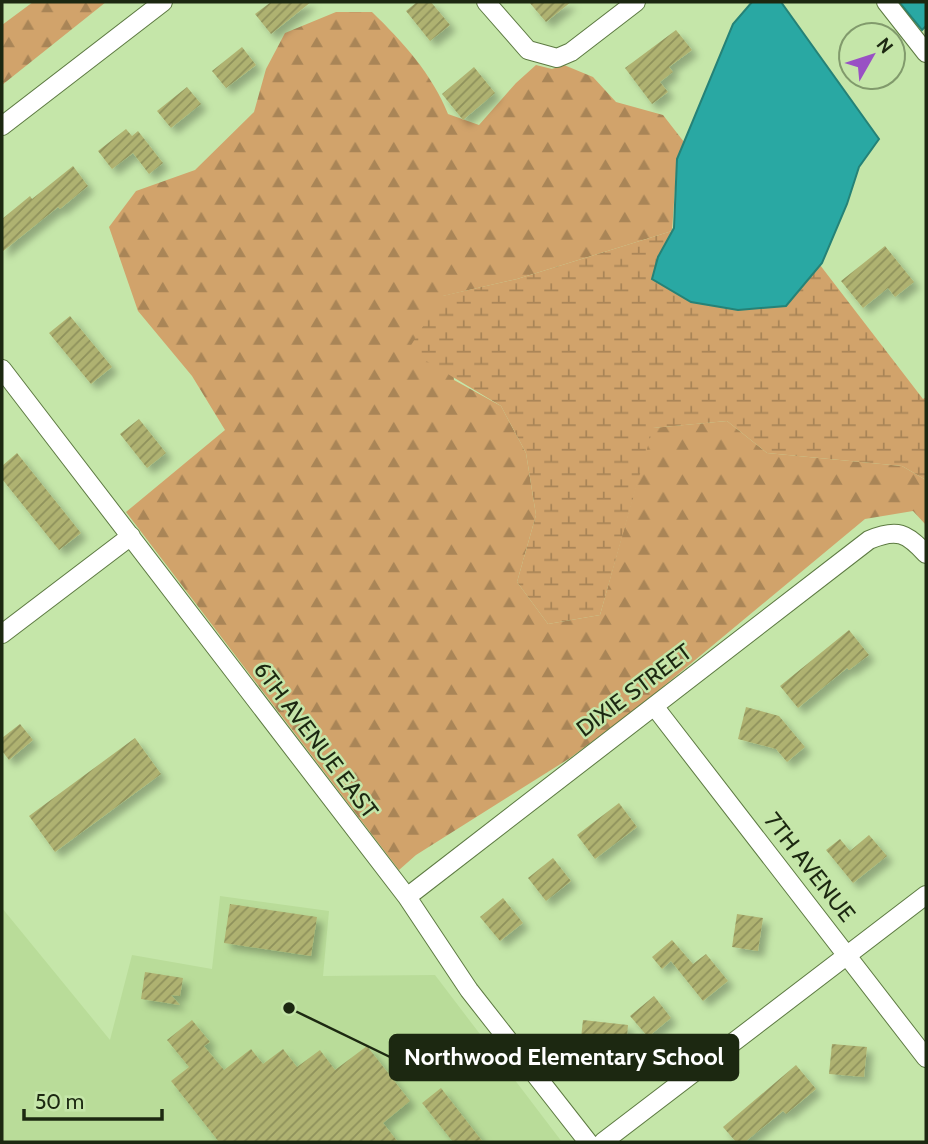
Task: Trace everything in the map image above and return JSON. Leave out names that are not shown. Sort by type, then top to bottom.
[{"type":"street","points":[[2,126],[163,2]]},
{"type":"street","points":[[486,2],[528,50],[557,58],[571,52],[636,2]]},
{"type":"street","points":[[886,2],[926,53]]},
{"type":"street","name":"6TH AVENUE EAST","points":[[2,369],[407,897],[469,990],[588,1142]]},
{"type":"street","name":"DIXIE STREET","points":[[407,897],[869,540],[885,533],[896,534],[911,538],[926,554]]},
{"type":"street","points":[[2,634],[131,536]]},
{"type":"street","name":"7TH AVENUE","points":[[654,706],[926,1058]]},
{"type":"street","points":[[603,1142],[926,895]]},
{"type":"shaded area","points":[[220,896],[329,911],[323,976],[435,975],[562,1142],[2,1142],[2,908],[110,1040],[132,955],[212,969]]},
{"type":"green space","points":[[33,2],[106,2],[2,85],[2,25]]},
{"type":"green space","points":[[336,12],[372,12],[416,59],[434,85],[448,114],[479,125],[516,83],[536,65],[552,69],[564,65],[593,77],[616,102],[663,115],[684,142],[677,159],[672,231],[517,279],[443,296],[454,380],[501,406],[526,453],[536,515],[517,582],[548,624],[600,615],[652,428],[727,421],[767,453],[902,466],[926,480],[926,525],[913,511],[865,519],[641,705],[570,758],[416,855],[399,870],[126,512],[225,430],[192,376],[138,311],[109,227],[136,191],[195,170],[254,112],[266,69],[285,33]]},
{"type":"green space","points":[[672,231],[658,257],[785,306],[820,265],[923,399],[926,397],[926,480],[902,466],[767,453],[727,421],[653,428],[600,615],[548,624],[517,582],[536,515],[526,453],[501,406],[408,350],[442,296],[517,279]]},
{"type":"water","points":[[752,2],[781,2],[837,80],[837,91],[845,91],[879,139],[859,167],[847,204],[822,263],[786,306],[738,310],[691,302],[652,279],[658,257],[674,228],[677,159],[733,24]]},
{"type":"water","points":[[899,2],[926,2],[926,26],[922,30]]},
{"type":"building","points":[[271,2],[311,2],[271,34],[255,14]]},
{"type":"building","points":[[417,2],[431,2],[450,25],[430,41],[406,11]]},
{"type":"building","points":[[529,2],[571,2],[546,22]]},
{"type":"building","points":[[676,30],[692,50],[669,67],[673,72],[660,82],[668,92],[652,104],[625,68]]},
{"type":"building","points":[[242,47],[256,65],[226,88],[212,71]]},
{"type":"building","points":[[474,67],[495,93],[463,120],[442,94]]},
{"type":"building","points":[[187,87],[201,104],[171,128],[157,111]]},
{"type":"building","points":[[126,129],[132,136],[138,131],[163,163],[149,174],[133,153],[112,169],[98,151]]},
{"type":"building","points":[[73,166],[88,186],[2,252],[2,219]]},
{"type":"building","points":[[885,246],[914,282],[895,297],[888,288],[863,308],[841,281]]},
{"type":"building","points":[[70,316],[112,367],[91,384],[49,333]]},
{"type":"building","points":[[139,419],[166,453],[147,468],[120,434]]},
{"type":"building","points":[[17,453],[81,533],[59,550],[2,479],[2,466]]},
{"type":"building","points":[[849,630],[869,655],[849,670],[847,668],[798,708],[780,686]]},
{"type":"building","points":[[746,707],[779,716],[805,747],[787,762],[776,749],[738,739]]},
{"type":"building","points":[[20,724],[33,740],[9,760],[2,751],[2,738]]},
{"type":"building","points":[[135,738],[161,774],[55,852],[29,816]]},
{"type":"building","points":[[619,803],[637,827],[595,859],[577,835]]},
{"type":"building","points":[[869,835],[887,856],[853,883],[826,850],[840,839],[850,851]]},
{"type":"building","points":[[553,858],[571,881],[546,901],[528,878]]},
{"type":"building","points":[[503,898],[523,923],[500,941],[480,917]]},
{"type":"building","points":[[230,904],[317,917],[311,956],[224,943]]},
{"type":"building","points":[[737,914],[763,918],[758,951],[732,947]]},
{"type":"building","points":[[672,940],[693,964],[706,954],[728,981],[703,1001],[671,961],[662,969],[652,957]]},
{"type":"building","points":[[145,972],[183,978],[180,996],[171,995],[180,1005],[141,999]]},
{"type":"building","points":[[654,996],[671,1018],[648,1037],[630,1016]]},
{"type":"building","points":[[192,1020],[210,1042],[204,1046],[224,1070],[251,1049],[263,1064],[283,1049],[297,1067],[320,1050],[335,1070],[367,1046],[410,1101],[383,1123],[398,1142],[219,1142],[171,1081],[189,1067],[167,1040]]},
{"type":"building","points":[[583,1020],[628,1025],[625,1061],[579,1056]]},
{"type":"building","points":[[832,1044],[867,1047],[864,1077],[829,1074]]},
{"type":"building","points":[[796,1065],[816,1089],[786,1114],[783,1111],[745,1142],[736,1142],[723,1127]]},
{"type":"building","points":[[441,1088],[483,1142],[453,1142],[422,1103]]},
{"type":"place","name":"Northwood Elementary School","points":[[289,1008]]}]
